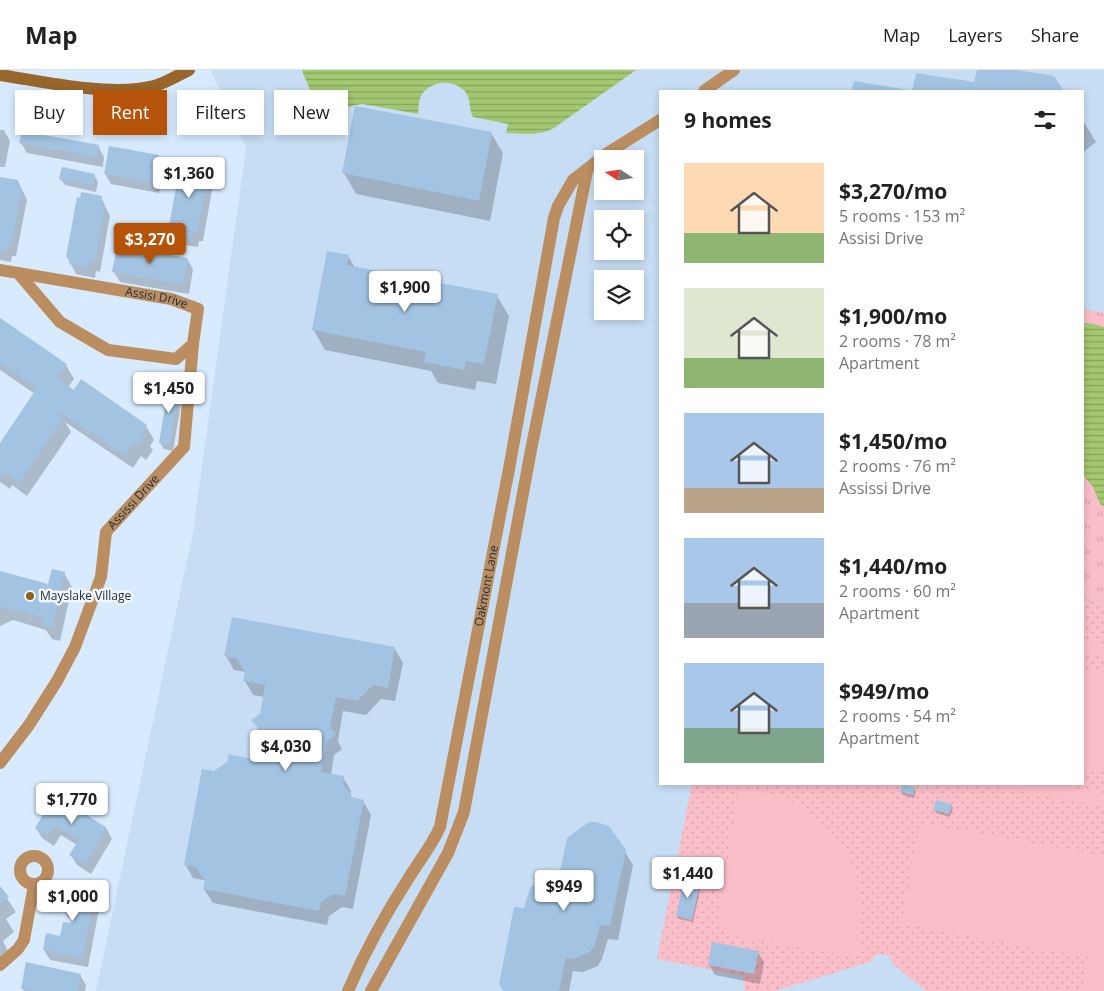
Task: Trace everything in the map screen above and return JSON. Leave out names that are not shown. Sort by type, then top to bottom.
[{"type":"street","points":[[0,75],[116,90],[154,86],[189,70]]},
{"type":"street","points":[[705,90],[734,70]]},
{"type":"street","name":"Oakmont Lane","points":[[348,991],[362,958],[410,876],[433,843],[440,827],[509,469],[554,218],[561,200],[573,180],[609,152],[659,121]]},
{"type":"street","name":"Oakmont Lane","points":[[371,991],[448,853],[464,812],[528,467],[587,170]]},
{"type":"street","name":"Assisi Drive","points":[[0,270],[171,299],[198,308],[193,344]]},
{"type":"street","points":[[18,273],[60,322],[108,350],[176,359],[193,344]]},
{"type":"street","name":"Assissi Drive","points":[[0,763],[29,725],[57,681],[75,647],[101,577],[106,532],[184,447],[193,344]]},
{"type":"street","points":[[0,965],[18,949],[24,940],[34,884]]},
{"type":"shaded area","points":[[212,70],[1104,70],[1104,991],[96,991],[193,532],[246,148],[240,135],[264,135],[264,90],[220,90]]},
{"type":"shaded area","points":[[302,70],[636,70],[554,128],[548,131],[525,134],[506,133],[508,124],[473,117],[467,94],[461,88],[451,83],[435,84],[426,90],[420,99],[418,114],[363,104],[348,107],[348,90],[310,90]]},
{"type":"shaded area","points":[[1084,323],[1104,327],[1104,506],[1100,504],[1093,487],[1084,476]]},
{"type":"green space","points":[[1084,309],[1104,313],[1104,604],[1084,600]]},
{"type":"green space","points":[[1084,600],[1104,604],[1104,991],[926,991],[894,965],[890,957],[881,954],[874,957],[870,962],[775,991],[745,991],[743,976],[657,959],[692,785],[1084,785]]},
{"type":"green space","points":[[1084,640],[1104,644],[1104,657],[1084,653]]},
{"type":"green space","points":[[1084,668],[1104,672],[1104,772],[1084,767]]},
{"type":"green space","points":[[986,785],[1061,785],[1104,793],[1104,807]]},
{"type":"green space","points":[[739,788],[770,794],[793,803],[828,828],[837,839],[852,864],[860,887],[862,917],[858,957],[726,935],[718,923]]},
{"type":"green space","points":[[920,823],[1104,856],[1104,991],[1082,991],[1088,957],[901,924]]},
{"type":"building","points":[[977,70],[1017,70],[1054,76],[1063,90],[912,90],[916,73],[974,82]]},
{"type":"building","points":[[854,81],[909,90],[851,90]]},
{"type":"building","points":[[355,106],[492,132],[479,201],[342,173]]},
{"type":"building","points":[[21,135],[44,135],[99,145],[97,157],[19,143]]},
{"type":"building","points":[[109,146],[159,155],[154,183],[104,174]]},
{"type":"building","points":[[184,161],[205,165],[204,172],[208,173],[198,231],[193,231],[192,237],[172,234],[173,227],[169,226],[180,166],[183,167]]},
{"type":"building","points":[[62,167],[95,174],[93,185],[59,179]]},
{"type":"building","points":[[0,177],[18,180],[17,188],[22,188],[11,246],[7,246],[6,252],[0,251]]},
{"type":"building","points":[[81,192],[102,196],[101,203],[105,204],[95,262],[90,261],[89,268],[69,264],[70,258],[66,257],[77,197],[80,198]]},
{"type":"building","points":[[117,246],[188,258],[183,284],[112,272]]},
{"type":"building","points":[[327,251],[349,255],[347,265],[498,294],[484,364],[466,361],[464,370],[424,362],[426,352],[312,330]]},
{"type":"building","points":[[0,318],[67,364],[57,378],[74,390],[81,379],[147,425],[142,433],[146,435],[138,446],[133,443],[125,455],[59,411],[58,413],[64,417],[19,483],[4,472],[2,476],[0,475],[0,443],[37,388],[0,363]]},
{"type":"building","points":[[169,383],[179,384],[170,445],[159,443]]},
{"type":"building","name":"Mayslake Village","points":[[52,569],[65,572],[52,627],[42,626],[44,618],[4,607],[0,609],[0,571],[48,584]]},
{"type":"building","points":[[232,617],[395,647],[388,688],[373,685],[357,701],[336,697],[330,727],[336,734],[327,741],[321,772],[344,776],[343,784],[352,797],[364,800],[345,896],[334,894],[321,902],[319,911],[203,889],[205,880],[195,867],[184,865],[202,769],[214,771],[227,762],[229,754],[252,759],[258,728],[251,720],[260,714],[265,685],[243,681],[245,672],[236,658],[224,656]]},
{"type":"building","points":[[902,785],[915,787],[913,795],[900,792]]},
{"type":"building","points":[[60,787],[72,794],[67,802],[107,828],[85,864],[69,855],[79,840],[55,825],[48,836],[35,828]]},
{"type":"building","points":[[936,800],[952,804],[949,814],[933,810]]},
{"type":"building","points":[[589,822],[609,826],[626,850],[610,926],[600,925],[595,945],[590,952],[574,959],[566,958],[559,991],[504,991],[499,984],[514,907],[524,908],[530,888],[542,878],[559,876],[567,838]]},
{"type":"building","points":[[684,878],[700,882],[692,920],[676,916]]},
{"type":"building","points":[[66,882],[96,887],[82,958],[43,950],[46,933],[60,936],[63,922],[71,923],[74,909],[61,907]]},
{"type":"building","points":[[0,886],[9,897],[0,904]]},
{"type":"building","points":[[712,942],[759,951],[754,974],[708,965]]},
{"type":"building","points":[[26,962],[81,974],[77,991],[32,991],[21,989]]},
{"type":"place","name":"Mayslake Village","points":[[30,596]]}]
